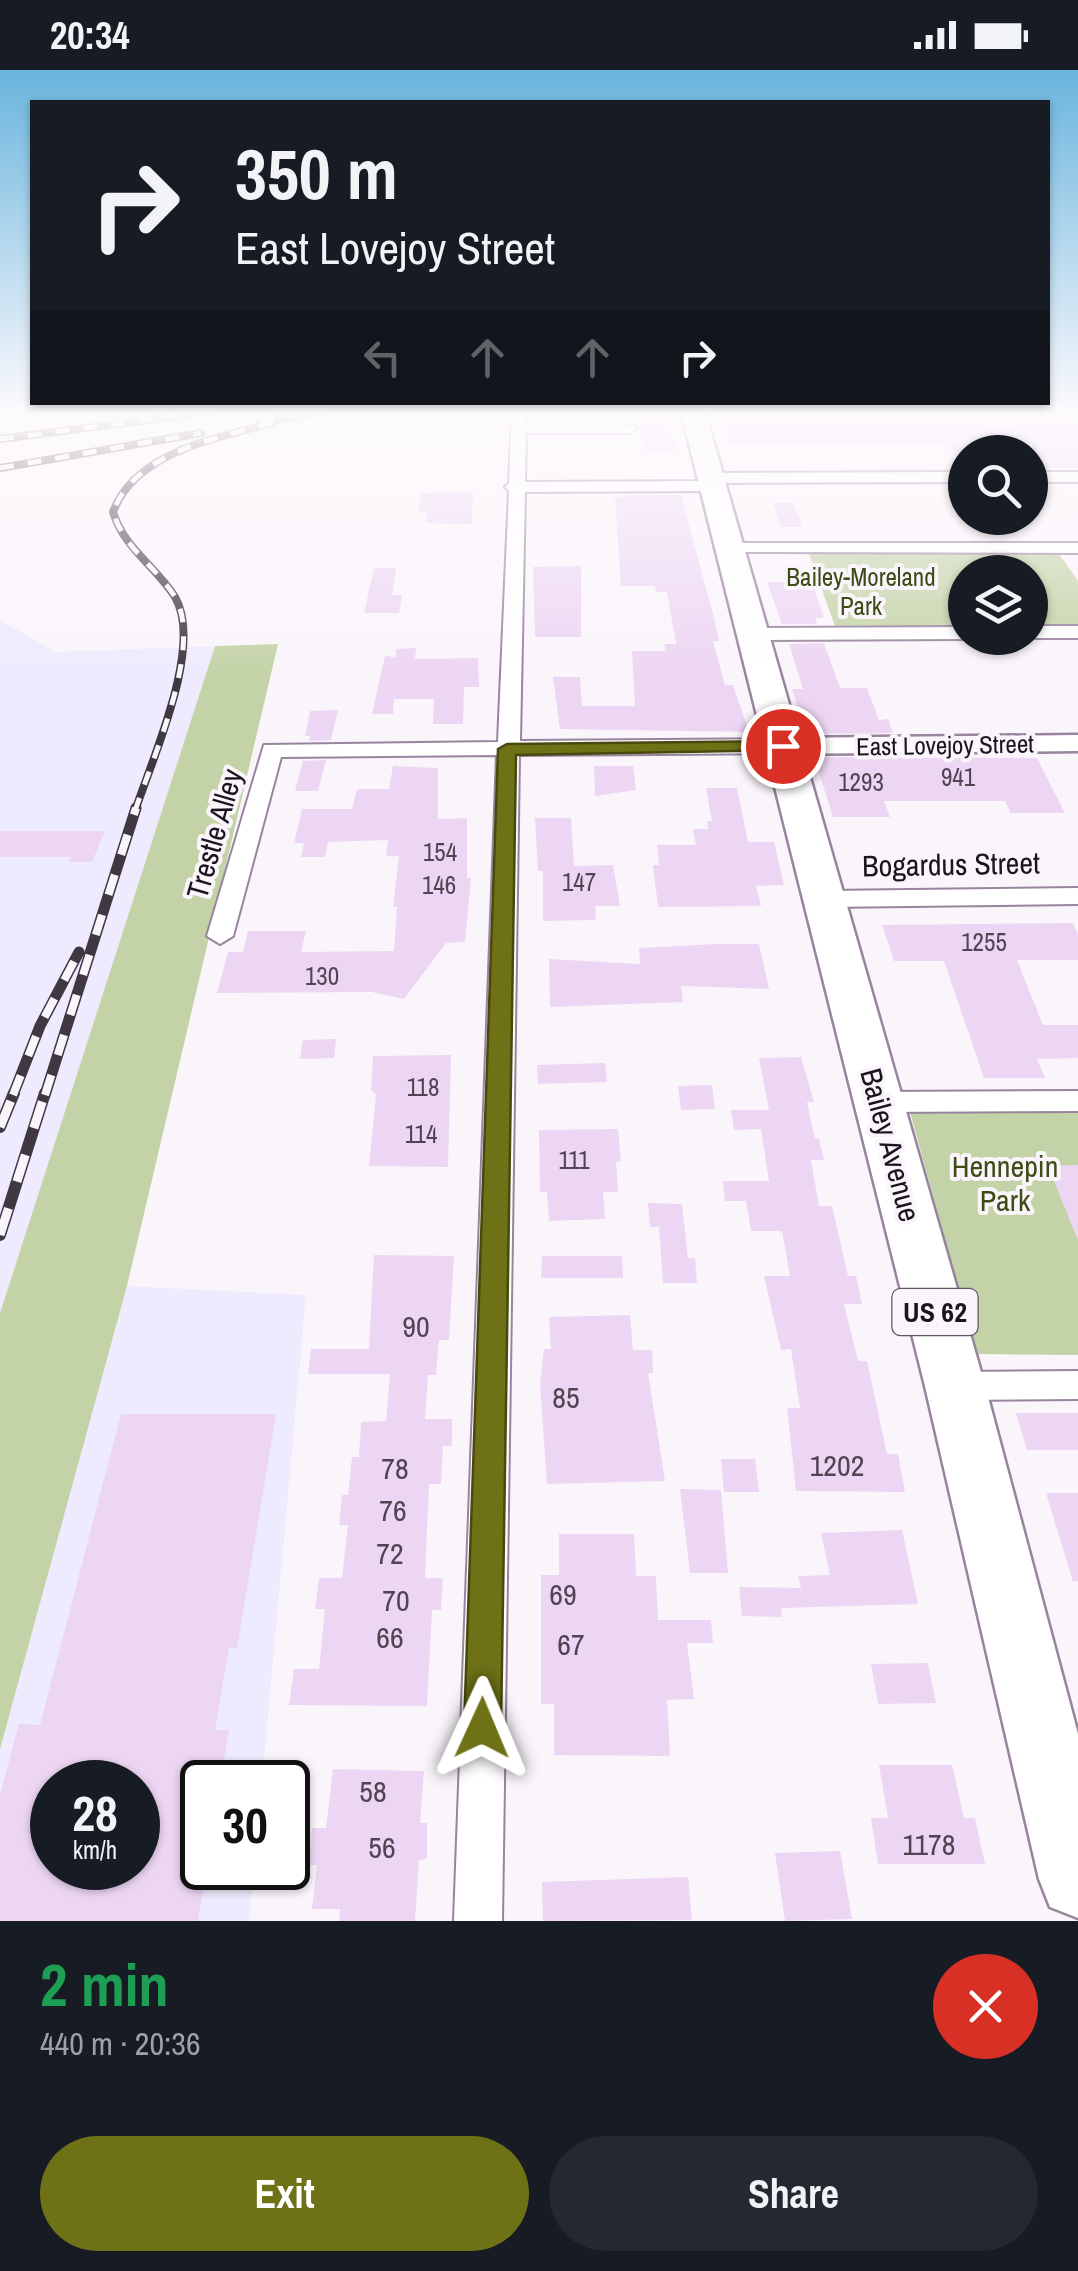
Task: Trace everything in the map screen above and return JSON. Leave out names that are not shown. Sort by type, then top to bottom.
[{"type":"main road","name":"Bailey Avenue","points":[[716,498],[1071,1823],[1078,1880]]},
{"type":"street","points":[[478,1921],[513,498]]},
{"type":"street","points":[[730,548],[1078,548]]},
{"type":"street","points":[[1048,632],[1078,632]]},
{"type":"street","points":[[752,634],[948,633]]},
{"type":"street","name":"East Lovejoy Street","points":[[272,750],[1078,744]]},
{"type":"street","name":"Trestle Alley","points":[[220,936],[272,750]]},
{"type":"street","name":"Bogardus Street","points":[[824,899],[1078,896]]},
{"type":"street","points":[[878,1102],[1078,1101]]},
{"type":"street","points":[[955,1386],[1078,1385]]},
{"type":"shaded area","points":[[0,620],[55,652],[215,646],[0,1313]]},
{"type":"shaded area","points":[[127,1286],[306,1295],[264,1760],[180,1760],[180,1890],[252,1890],[249,1921],[0,1921],[0,1749]]},
{"type":"green space","name":"Bailey-Moreland Park","points":[[809,554],[1059,554],[1078,581],[1078,626],[1048,626],[1048,555],[948,555],[948,626],[835,626]]},
{"type":"green space","points":[[278,644],[127,1286],[0,1749],[0,1313],[215,646]]},
{"type":"green space","name":"Hennepin Park","points":[[910,1112],[1078,1112],[1078,1355],[976,1354]]},
{"type":"building","points":[[420,498],[473,498],[472,524],[425,523],[427,512],[419,512]]},
{"type":"building","points":[[615,498],[682,498],[713,614],[719,641],[713,641],[725,685],[733,685],[749,732],[560,729],[553,677],[580,677],[582,706],[635,706],[632,651],[666,651],[664,644],[676,644],[667,592],[656,592],[655,586],[621,586]]},
{"type":"building","points":[[773,503],[793,503],[803,527],[781,527]]},
{"type":"building","points":[[581,566],[581,637],[535,637],[533,567]]},
{"type":"building","points":[[374,568],[396,568],[392,595],[402,595],[399,613],[364,613]]},
{"type":"building","points":[[767,582],[812,582],[824,618],[815,618],[817,624],[782,624]]},
{"type":"building","points":[[824,643],[840,688],[867,688],[879,720],[888,719],[893,733],[806,734],[792,689],[803,689],[789,644]]},
{"type":"building","points":[[416,648],[415,659],[478,658],[479,687],[464,687],[463,724],[433,724],[434,699],[394,699],[394,695],[393,714],[372,714],[385,656],[396,657],[396,649]]},
{"type":"building","points":[[338,710],[331,740],[309,741],[310,736],[305,736],[310,711]]},
{"type":"building","points":[[814,757],[1037,758],[1065,813],[1011,813],[1005,801],[884,801],[890,817],[833,817]]},
{"type":"building","points":[[326,760],[318,791],[295,791],[303,761]]},
{"type":"building","points":[[393,766],[438,768],[438,819],[467,818],[467,878],[471,878],[465,942],[446,943],[404,999],[372,992],[217,993],[228,952],[243,952],[248,931],[306,931],[301,952],[394,951],[397,907],[393,907],[399,856],[386,856],[388,840],[328,842],[325,857],[301,857],[304,843],[294,843],[302,809],[352,809],[357,789],[389,789]]},
{"type":"building","points":[[594,766],[633,766],[636,790],[595,796]]},
{"type":"building","points":[[706,788],[737,788],[748,842],[774,842],[784,885],[756,886],[761,906],[658,907],[653,865],[659,865],[657,845],[696,845],[693,829],[708,829],[707,821],[712,821]]},
{"type":"building","points":[[535,818],[571,818],[574,866],[613,865],[620,906],[595,906],[596,920],[543,921],[543,871],[538,871]]},
{"type":"building","points":[[0,831],[105,831],[92,862],[68,862],[71,857],[0,857]]},
{"type":"building","points":[[1073,923],[1078,934],[1078,960],[1017,960],[1043,1025],[1078,1025],[1078,1058],[1037,1059],[1045,1078],[984,1078],[944,961],[894,961],[882,925]]},
{"type":"building","points":[[759,944],[769,989],[681,986],[683,1002],[550,1007],[549,959],[640,964],[639,948]]},
{"type":"building","points":[[336,1039],[334,1058],[300,1059],[303,1040]]},
{"type":"building","points":[[451,1055],[448,1167],[369,1166],[376,1094],[371,1091],[373,1056]]},
{"type":"building","points":[[801,1057],[814,1102],[807,1102],[815,1139],[819,1139],[824,1160],[811,1160],[819,1206],[832,1206],[848,1276],[856,1276],[862,1304],[844,1304],[858,1361],[867,1361],[887,1454],[898,1454],[905,1492],[796,1491],[787,1408],[800,1408],[791,1349],[781,1350],[764,1276],[790,1276],[782,1231],[751,1231],[746,1201],[725,1201],[723,1181],[769,1181],[761,1129],[734,1130],[731,1110],[769,1110],[759,1058]]},
{"type":"building","points":[[605,1063],[607,1082],[538,1084],[537,1065]]},
{"type":"building","points":[[712,1085],[715,1109],[681,1110],[678,1086]]},
{"type":"building","points":[[618,1129],[618,1192],[603,1192],[605,1219],[549,1221],[547,1192],[540,1192],[539,1130]]},
{"type":"building","points":[[1078,1165],[1078,1238],[1077,1238],[1048,1166]]},
{"type":"building","points":[[648,1203],[682,1204],[688,1258],[695,1258],[697,1283],[663,1283],[659,1227],[650,1227]]},
{"type":"building","points":[[374,1255],[454,1256],[449,1340],[439,1340],[436,1375],[428,1375],[425,1419],[452,1419],[452,1446],[443,1446],[441,1484],[429,1484],[425,1578],[443,1578],[441,1610],[432,1610],[427,1706],[289,1705],[294,1669],[319,1669],[325,1609],[315,1609],[319,1578],[342,1578],[348,1525],[339,1525],[342,1495],[348,1495],[352,1457],[359,1457],[361,1422],[386,1421],[390,1374],[308,1374],[311,1349],[369,1349]]},
{"type":"building","points":[[542,1256],[622,1256],[623,1278],[541,1278]]},
{"type":"building","points":[[630,1315],[633,1350],[652,1350],[653,1373],[648,1373],[665,1481],[547,1484],[540,1384],[544,1349],[551,1349],[549,1317]]},
{"type":"building","points":[[1016,1413],[1078,1413],[1078,1450],[1027,1450]]},
{"type":"building","points":[[121,1414],[276,1414],[237,1648],[229,1648],[215,1730],[229,1730],[224,1760],[180,1760],[180,1890],[203,1890],[198,1921],[0,1921],[0,1795],[19,1724],[40,1725]]},
{"type":"building","points":[[721,1459],[755,1459],[759,1492],[724,1492]]},
{"type":"building","points":[[680,1489],[721,1490],[728,1573],[690,1573]]},
{"type":"building","points":[[1046,1493],[1078,1493],[1078,1581],[1073,1582]]},
{"type":"building","points":[[902,1530],[918,1604],[781,1608],[782,1617],[742,1616],[739,1587],[801,1588],[798,1576],[830,1575],[821,1533]]},
{"type":"building","points":[[559,1534],[634,1534],[636,1576],[656,1576],[658,1620],[711,1620],[713,1643],[687,1643],[694,1699],[667,1700],[670,1756],[554,1755],[554,1704],[541,1704],[541,1575],[559,1575]]},
{"type":"building","points":[[928,1663],[936,1703],[878,1704],[871,1664]]},
{"type":"building","points":[[879,1765],[952,1765],[964,1818],[975,1818],[985,1864],[878,1864],[871,1818],[888,1818]]},
{"type":"building","points":[[333,1769],[424,1771],[420,1823],[427,1823],[427,1859],[419,1860],[415,1921],[339,1921],[340,1909],[312,1909],[317,1865],[310,1865],[312,1828],[326,1828]]},
{"type":"building","points":[[840,1851],[852,1919],[785,1921],[775,1853]]},
{"type":"building","points":[[688,1877],[692,1920],[543,1921],[542,1882]]},
{"type":"railway","points":[[120,498],[113,512],[118,525],[175,597],[182,618],[180,673],[135,810]]},
{"type":"railway","points":[[45,1095],[135,810]]},
{"type":"railway","points":[[13,1095],[40,1026],[79,952]]},
{"type":"railway","points":[[0,1127],[14,1093]]},
{"type":"railway","points":[[0,1235],[45,1093]]},
{"type":"route","points":[[482,1728],[507,749],[783,746]]}]
